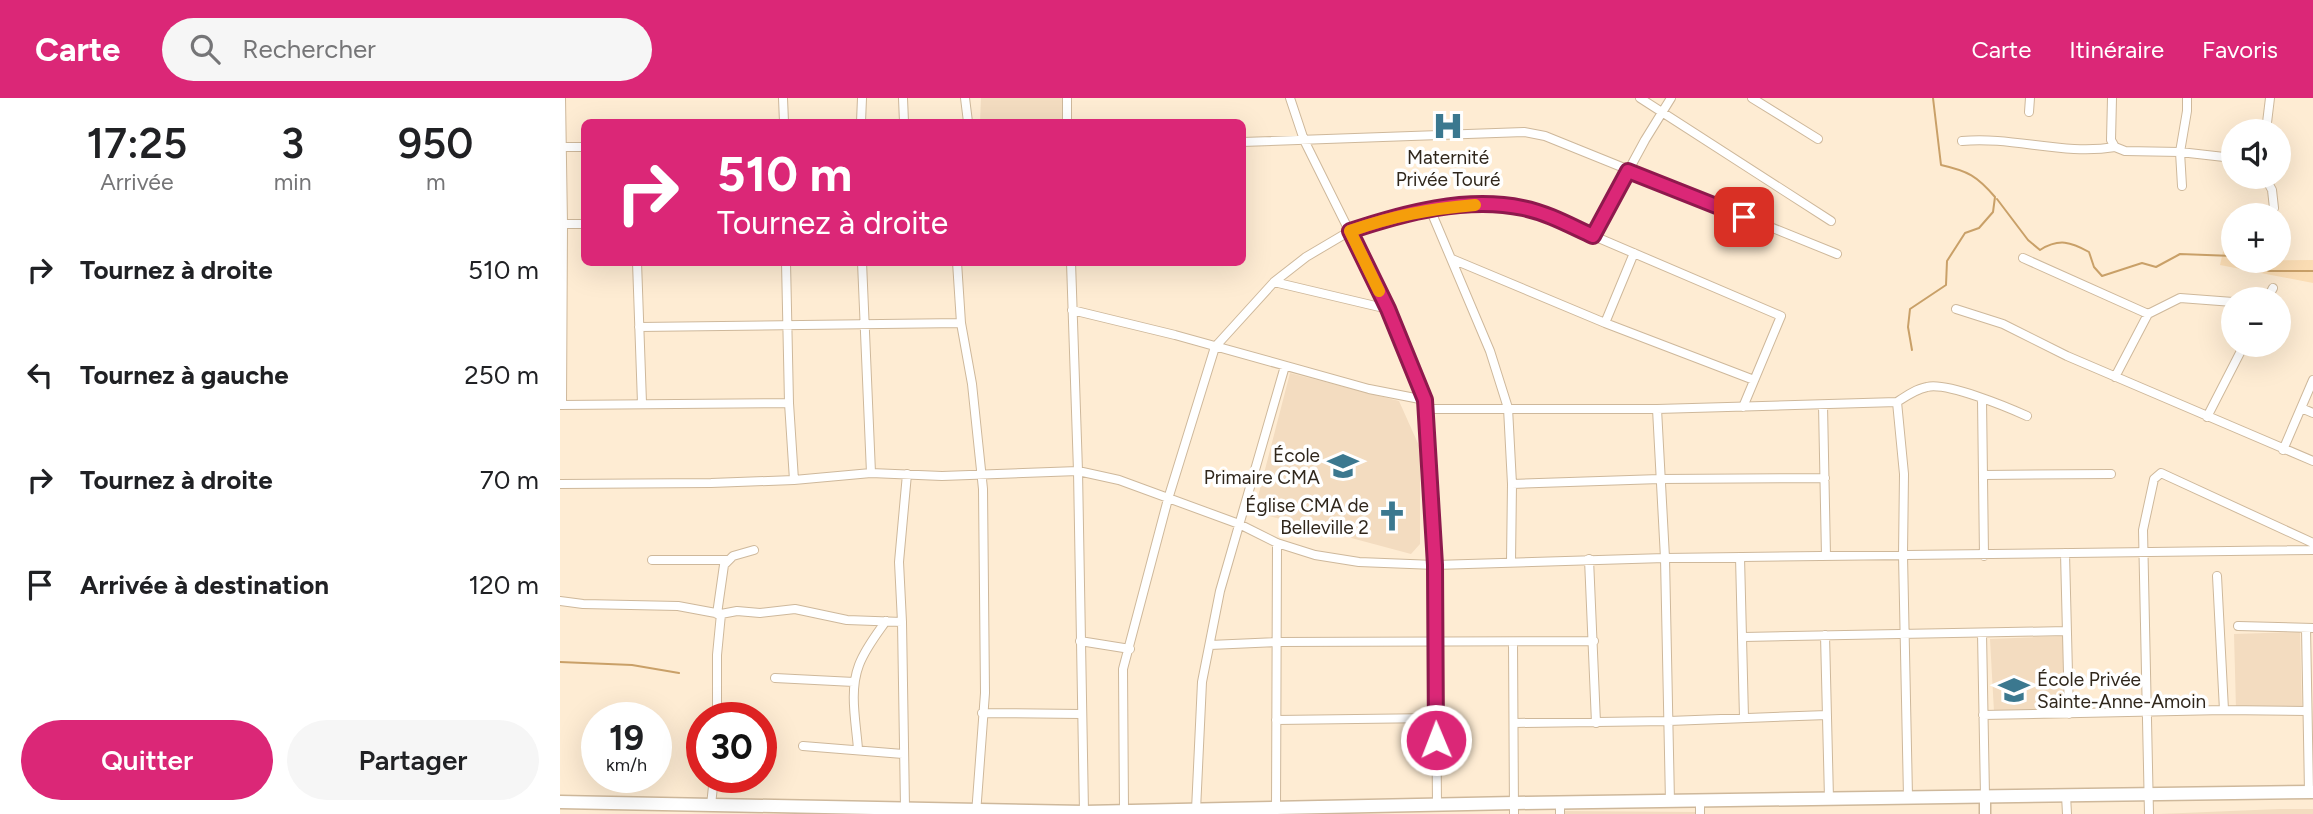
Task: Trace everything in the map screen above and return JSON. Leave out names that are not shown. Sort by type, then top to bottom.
[{"type":"main road","points":[[560,802],[612,809],[711,805],[854,811],[905,807],[976,812],[1052,813],[1357,810],[1437,805],[1560,809],[1670,802],[1700,808],[1829,799],[2311,792]]},
{"type":"street","points":[[561,98],[561,405],[789,403]]},
{"type":"street","points":[[783,98],[783,119]]},
{"type":"street","points":[[861,119],[862,98]]},
{"type":"street","points":[[903,98],[904,119]]},
{"type":"street","points":[[965,98],[968,119]]},
{"type":"street","points":[[1067,98],[1067,119]]},
{"type":"street","points":[[1290,98],[1304,140],[1388,309],[1425,405],[1435,565],[1437,805]]},
{"type":"street","points":[[1640,98],[1831,221]]},
{"type":"street","points":[[1593,236],[1671,98]]},
{"type":"street","points":[[1752,98],[1818,139]]},
{"type":"street","points":[[2029,112],[2030,98]]},
{"type":"street","points":[[2112,98],[2111,140],[2115,147]]},
{"type":"street","points":[[2182,186],[2180,152],[2187,98]]},
{"type":"street","points":[[2267,119],[2270,98]]},
{"type":"street","points":[[1246,142],[1524,132],[1558,140],[1628,171],[1837,254]]},
{"type":"street","points":[[1962,141],[1987,138],[2021,145],[2092,151],[2115,147],[2125,151],[2180,152],[2221,157]]},
{"type":"street","points":[[561,147],[581,147]]},
{"type":"street","points":[[1124,811],[1123,670],[1168,499],[1215,346],[1274,282],[1306,257],[1350,231],[1430,209],[1495,204],[1524,208],[1782,316],[1743,407]]},
{"type":"street","points":[[1430,209],[1490,351],[1508,408],[1512,484],[1511,562]]},
{"type":"street","points":[[561,224],[581,224]]},
{"type":"street","points":[[1605,323],[1634,253]]},
{"type":"street","points":[[2023,258],[2148,314]]},
{"type":"street","points":[[1452,259],[1605,323],[1755,380]]},
{"type":"street","points":[[637,266],[642,403]]},
{"type":"street","points":[[786,266],[789,403],[794,480]]},
{"type":"street","points":[[862,266],[870,473]]},
{"type":"street","points":[[957,266],[961,323],[972,384],[982,475],[985,668],[976,812]]},
{"type":"street","points":[[1071,266],[1084,812]]},
{"type":"street","points":[[1274,282],[1388,309]]},
{"type":"street","points":[[2115,377],[2148,314],[2180,298],[2221,301]]},
{"type":"street","points":[[1956,309],[2003,324],[2067,356],[2313,461]]},
{"type":"street","points":[[1072,310],[1215,346],[1425,405],[1657,409],[1897,402],[1918,389],[1930,386],[1947,388],[2027,416]]},
{"type":"street","points":[[639,327],[961,323]]},
{"type":"street","points":[[2207,417],[2238,357]]},
{"type":"street","points":[[1196,810],[1202,682],[1220,591],[1285,366]]},
{"type":"street","points":[[2283,450],[2313,380]]},
{"type":"street","points":[[1982,399],[1984,556]]},
{"type":"street","points":[[1897,402],[1904,474],[1908,797]]},
{"type":"street","points":[[1823,404],[1826,556]]},
{"type":"street","points":[[2301,408],[2313,413]]},
{"type":"street","points":[[1657,409],[1665,558],[1670,802]]},
{"type":"street","points":[[560,484],[711,484],[870,473],[942,476],[1078,471],[1119,480],[1240,524],[1277,543],[1315,555],[1359,562],[1435,565],[1589,559],[2313,550]]},
{"type":"street","points":[[905,807],[899,548],[907,474]]},
{"type":"street","points":[[1984,475],[2111,474]]},
{"type":"street","points":[[2150,814],[2145,514],[2154,479],[2161,474],[2313,543]]},
{"type":"street","points":[[1512,484],[1660,479],[1825,478]]},
{"type":"street","points":[[1276,811],[1277,543]]},
{"type":"street","points":[[717,702],[716,655],[724,565],[733,555],[754,550]]},
{"type":"street","points":[[2065,553],[2068,714]]},
{"type":"street","points":[[1740,557],[1744,718]]},
{"type":"street","points":[[1589,559],[1596,723]]},
{"type":"street","points":[[652,560],[728,560]]},
{"type":"street","points":[[2217,576],[2224,710]]},
{"type":"street","points":[[560,601],[678,606],[719,614],[796,610],[847,620],[902,622]]},
{"type":"street","points":[[858,749],[855,682],[865,651],[886,621]]},
{"type":"street","points":[[2238,626],[2309,628],[2307,711],[2311,792]]},
{"type":"street","points":[[1744,637],[2067,631]]},
{"type":"street","points":[[1982,633],[1985,814]]},
{"type":"street","points":[[1825,635],[1829,799]]},
{"type":"street","points":[[1080,641],[1130,649]]},
{"type":"street","points":[[1210,645],[1276,642],[1594,641]]},
{"type":"street","points":[[1513,642],[1515,808]]},
{"type":"street","points":[[775,678],[855,682]]},
{"type":"street","points":[[1983,715],[2307,711]]},
{"type":"street","points":[[982,713],[1081,714]]},
{"type":"street","points":[[1515,723],[1827,715]]},
{"type":"street","points":[[1276,720],[1436,718]]},
{"type":"street","points":[[803,746],[903,754]]},
{"type":"street","points":[[711,805],[712,793]]},
{"type":"street","points":[[2066,794],[2067,814]]},
{"type":"shaded area","points":[[981,98],[1063,98],[1063,119],[980,119]]},
{"type":"shaded area","points":[[2291,260],[2313,260],[2313,283],[2261,273],[2291,273]]},
{"type":"shaded area","name":"École Primaire CMA","points":[[1290,373],[1399,401],[1420,448],[1420,544],[1411,554],[1254,512]]},
{"type":"shaded area","points":[[2300,632],[2302,708],[2236,709],[2234,634]]},
{"type":"shaded area","points":[[2063,636],[2065,708],[1994,712],[1990,639]]},
{"type":"shaded area","points":[[2313,809],[2313,814],[2159,814]]},
{"type":"shaded area","points":[[1562,811],[1698,812],[1698,814],[1562,814]]},
{"type":"waterway","points":[[1912,350],[1908,327],[1910,309],[1946,285],[1947,261],[1965,233],[1979,228],[1993,212],[1995,197],[1971,175],[1941,165],[1933,98]]},
{"type":"waterway","points":[[1997,199],[2028,240],[2040,250],[2059,243],[2076,246],[2089,252],[2094,267],[2102,276],[2142,263],[2156,267],[2180,254],[2221,256]]},
{"type":"waterway","points":[[2291,271],[2313,271]]},
{"type":"waterway","points":[[560,662],[632,665],[679,673]]},
{"type":"slow traffic","points":[[1379,291],[1350,231],[1430,209],[1475,205]]},
{"type":"place","name":"Maternité Privée Touré","points":[[1448,126]]},
{"type":"place","name":"École Primaire CMA","points":[[1343,466]]},
{"type":"place","name":"Église CMA de Belleville 2","points":[[1392,516]]},
{"type":"place","name":"École Privée Sainte-Anne-Amoin","points":[[2014,690]]},
{"type":"route","points":[[1436,740],[1435,565],[1425,400],[1388,309],[1350,231],[1430,209],[1495,204],[1540,213],[1593,236],[1628,171],[1744,217]]}]
